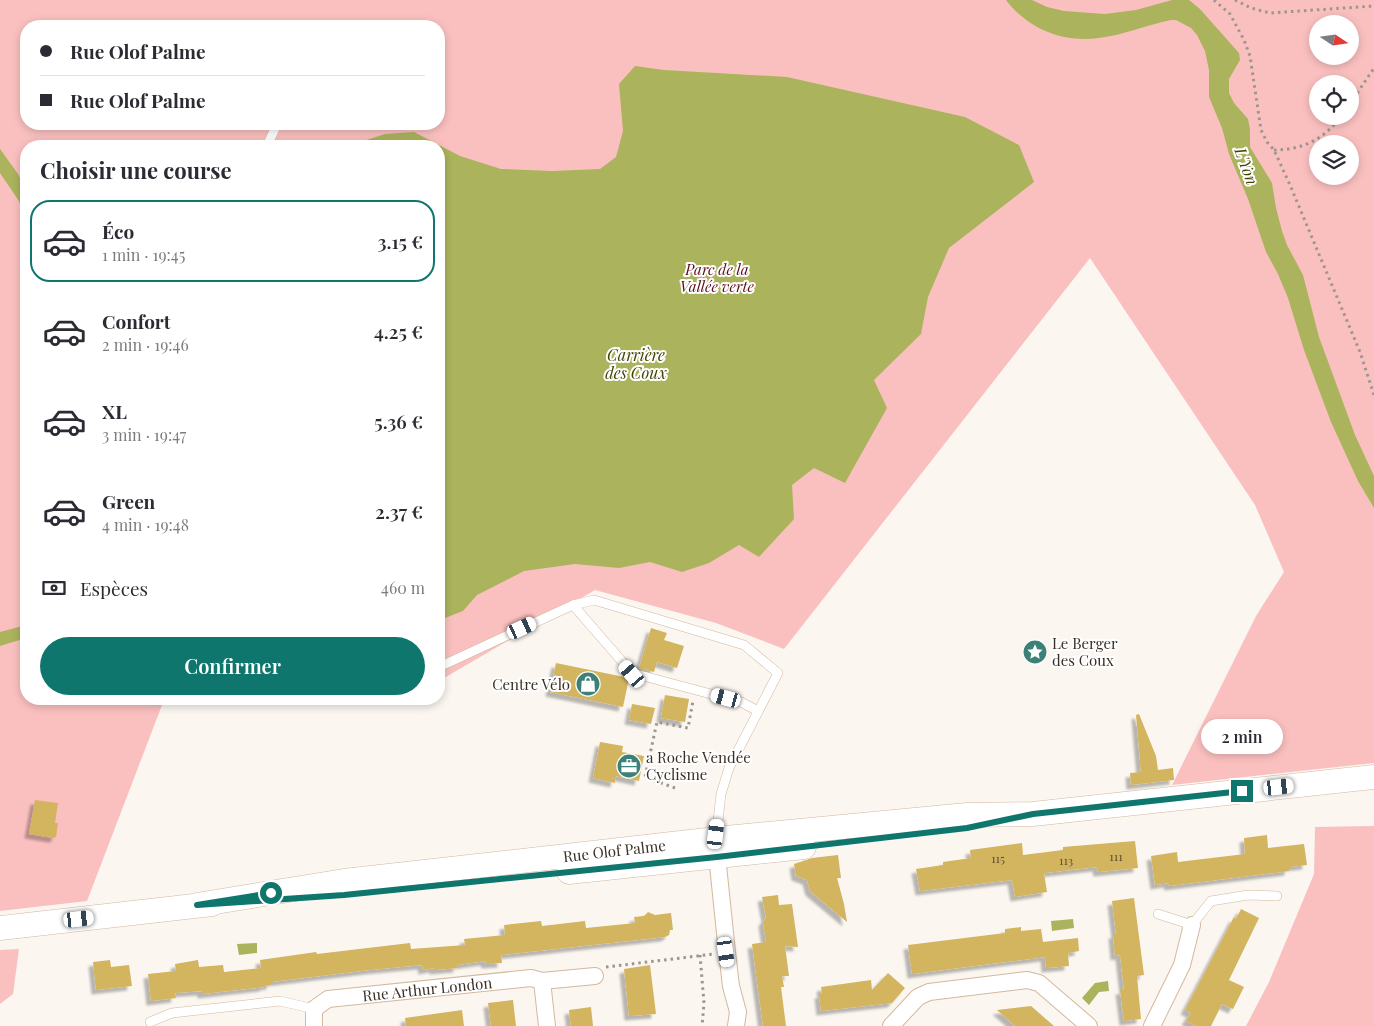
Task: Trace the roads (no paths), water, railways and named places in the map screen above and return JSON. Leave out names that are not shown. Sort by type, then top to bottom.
[{"type":"main road","name":"Rue Olof Palme","points":[[0,928],[197,905],[344,895],[716,848],[967,828],[1033,814],[1374,777]]},
{"type":"street","points":[[716,848],[726,952],[731,986],[738,1012],[736,1026]]},
{"type":"street","points":[[1152,1026],[1182,965],[1192,925]]},
{"type":"street","name":"Rue Arthur London","points":[[314,1009],[328,999],[531,978],[542,981],[594,976]]},
{"type":"street","points":[[891,1026],[918,996],[929,992],[1027,980],[1039,983],[1088,1026]]},
{"type":"street","points":[[542,981],[546,1026]]},
{"type":"street","points":[[725,1026],[729,1010],[731,986]]},
{"type":"street","points":[[314,1009],[314,1026]]},
{"type":"lane","points":[[445,664],[572,605],[582,601],[594,600],[744,645],[778,673],[729,768],[721,794],[716,848]]},
{"type":"lane","points":[[572,605],[632,674],[741,702],[758,711]]},
{"type":"lane","points":[[1158,914],[1192,925],[1211,901],[1248,895],[1277,896]]},
{"type":"lane","points":[[150,1022],[172,1013],[280,1001],[314,1009]]},
{"type":"water","name":"L'Yon","points":[[1006,0],[1032,0],[1047,7],[1064,11],[1105,14],[1136,10],[1172,0],[1189,0],[1200,9],[1239,53],[1240,60],[1229,79],[1229,93],[1234,103],[1248,119],[1250,147],[1272,183],[1282,231],[1287,245],[1303,275],[1319,337],[1355,435],[1374,476],[1374,508],[1358,481],[1331,422],[1304,350],[1288,298],[1266,252],[1248,199],[1229,154],[1222,128],[1209,97],[1209,70],[1205,51],[1197,35],[1191,28],[1176,20],[1171,20],[1108,37],[1086,39],[1060,36],[1047,32],[1025,19]]},
{"type":"water","name":"Carrière des Coux","points":[[635,66],[664,70],[787,77],[965,117],[1019,145],[1034,182],[949,248],[928,297],[921,334],[874,380],[887,408],[845,483],[814,468],[792,485],[794,519],[759,557],[739,545],[709,563],[682,572],[650,562],[619,568],[575,564],[524,571],[477,595],[463,611],[445,618],[445,148],[460,156],[501,169],[552,171],[600,169],[616,157],[623,131],[619,84]]},
{"type":"water","name":"Carrière des Coux","points":[[414,132],[429,140],[366,140],[385,134]]},
{"type":"water","points":[[0,149],[20,178],[20,203],[19,201],[0,173]]},
{"type":"water","points":[[20,627],[20,640],[0,646],[0,632]]},
{"type":"water","points":[[1073,919],[1074,928],[1052,931],[1051,921]]},
{"type":"water","points":[[257,943],[257,953],[239,955],[237,944]]},
{"type":"water","points":[[1108,981],[1109,991],[1099,992],[1089,1005],[1082,998],[1095,983]]},
{"type":"place","name":"Le Berger des Coux","points":[[1035,652]]},
{"type":"place","name":"Centre Vélo","points":[[588,684]]},
{"type":"place","name":"a Roche Vendée Cyclisme","points":[[629,766]]},
{"type":"park label","name":"Parc de la Vallée verte","points":[[717,278]]}]
